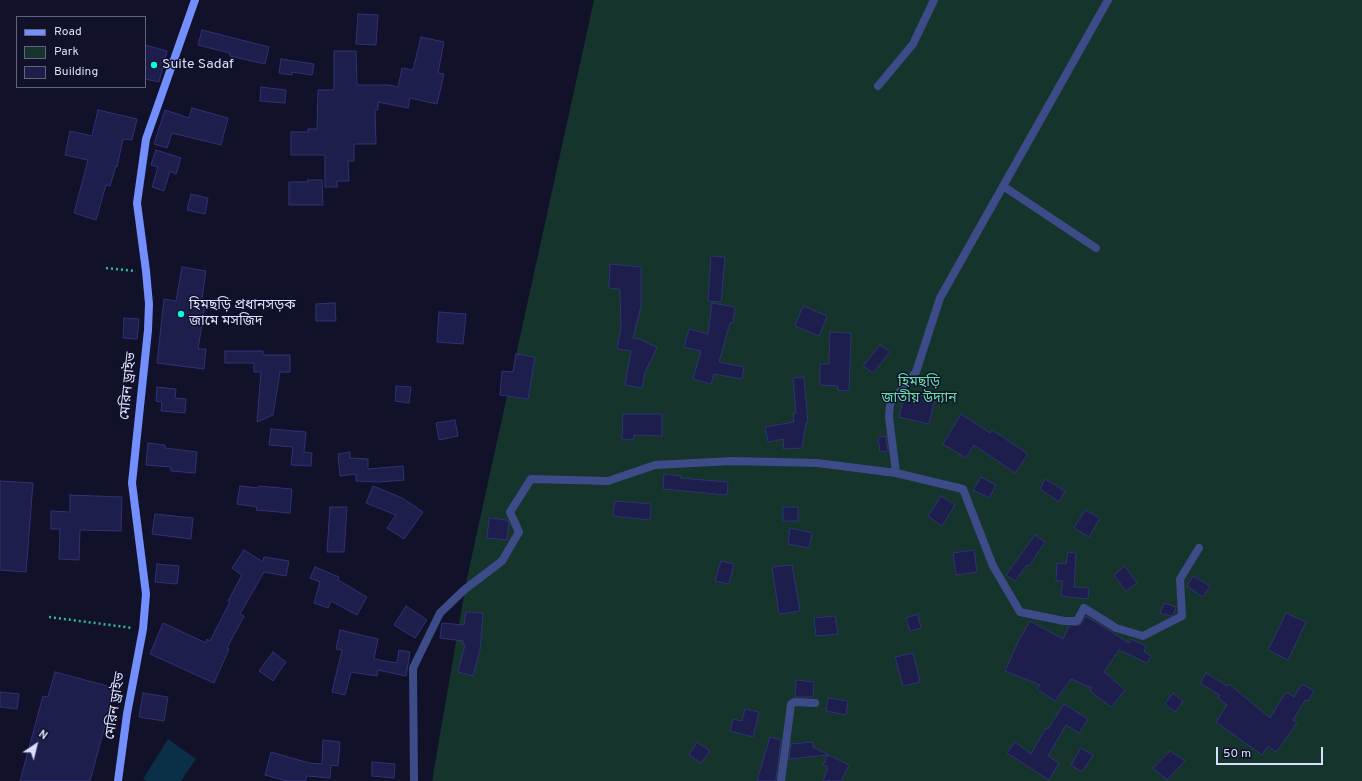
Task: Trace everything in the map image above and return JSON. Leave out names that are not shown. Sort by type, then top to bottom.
[{"type":"main road","name":"মেরিন ড্রাইভ","points":[[118,781],[127,714],[143,630],[146,594],[132,483],[148,330],[149,304],[137,204],[146,139],[195,0]]},
{"type":"street","points":[[878,86],[913,44],[934,0]]},
{"type":"street","points":[[896,474],[889,417],[890,404],[916,372],[940,298],[1108,0]]},
{"type":"street","points":[[1003,186],[1096,248]]},
{"type":"street","points":[[414,781],[413,668],[440,614],[464,590],[502,561],[519,532],[510,512],[531,479],[608,481],[655,465],[732,462],[817,463],[896,474],[963,489],[993,566],[1020,612],[1077,621],[1084,608],[1116,628],[1143,636],[1182,616],[1180,579],[1199,548]]},
{"type":"street","points":[[781,781],[791,704],[794,702],[815,703]]},
{"type":"path","points":[[106,268],[146,271]]},
{"type":"path","points":[[49,617],[143,630]]},
{"type":"green space","name":"হিমছড়ি জাতীয় উদ্যান","points":[[594,0],[1362,0],[1362,781],[432,781],[467,578]]},
{"type":"water","points":[[168,739],[196,759],[181,781],[146,781],[143,779]]},
{"type":"building","points":[[358,14],[378,15],[376,45],[356,44]]},
{"type":"building","points":[[202,30],[269,47],[265,64],[230,56],[230,53],[198,45]]},
{"type":"building","points":[[421,37],[444,42],[438,73],[444,74],[437,104],[410,98],[408,108],[378,102],[378,110],[375,110],[376,144],[354,144],[354,161],[348,161],[349,181],[337,181],[337,187],[325,187],[325,155],[291,155],[291,132],[308,132],[308,129],[317,129],[318,90],[334,90],[334,51],[356,51],[357,85],[389,85],[398,87],[402,68],[413,70]]},
{"type":"building","name":"Suite Sadaf","points":[[146,45],[167,51],[159,82],[146,79]]},
{"type":"building","points":[[281,59],[314,64],[312,75],[292,72],[292,75],[279,73]]},
{"type":"building","points":[[261,87],[286,90],[285,103],[260,101]]},
{"type":"building","points":[[192,108],[228,118],[221,145],[172,133],[167,148],[154,144],[165,110],[189,118]]},
{"type":"building","points":[[98,110],[137,119],[132,140],[123,139],[117,167],[116,166],[110,186],[106,185],[96,220],[74,213],[88,160],[65,155],[70,131],[92,136]]},
{"type":"building","points":[[156,150],[181,158],[176,174],[170,171],[164,191],[152,187],[158,167],[151,165]]},
{"type":"building","points":[[308,180],[322,180],[323,205],[289,205],[289,182],[308,182]]},
{"type":"building","points":[[191,194],[208,198],[205,214],[187,210]]},
{"type":"building","points":[[711,256],[725,257],[721,302],[708,301]]},
{"type":"building","points":[[610,264],[641,267],[641,306],[633,338],[640,339],[657,348],[645,372],[642,388],[625,385],[631,351],[617,349],[621,328],[620,289],[609,288]]},
{"type":"building","points":[[182,267],[206,271],[201,305],[205,305],[198,349],[206,349],[204,369],[157,363],[164,299],[176,301]]},
{"type":"building","points":[[335,303],[336,321],[316,321],[316,304]]},
{"type":"building","points":[[712,303],[735,307],[733,323],[730,323],[719,362],[744,367],[742,379],[714,374],[711,384],[693,379],[701,351],[684,347],[689,329],[708,334]]},
{"type":"building","points":[[803,306],[827,316],[819,336],[795,326]]},
{"type":"building","points":[[439,312],[466,314],[463,344],[437,342]]},
{"type":"building","points":[[124,318],[139,319],[137,339],[123,338]]},
{"type":"building","points":[[830,332],[851,333],[849,391],[838,390],[838,386],[820,385],[820,364],[829,364]]},
{"type":"building","points":[[880,345],[890,352],[873,373],[863,366]]},
{"type":"building","points":[[225,351],[263,351],[263,355],[290,355],[290,372],[280,372],[273,415],[257,422],[261,372],[254,372],[254,363],[225,363]]},
{"type":"building","points":[[516,354],[535,357],[528,399],[500,395],[502,371],[513,372]]},
{"type":"building","points":[[804,377],[808,423],[806,423],[802,448],[783,449],[784,439],[768,442],[765,427],[794,422],[793,413],[796,413],[793,378]]},
{"type":"building","points":[[396,386],[411,387],[409,403],[395,401]]},
{"type":"building","points":[[157,387],[176,389],[175,398],[186,399],[185,413],[161,411],[162,402],[156,401]]},
{"type":"building","points":[[906,392],[935,399],[929,424],[899,417]]},
{"type":"building","points":[[623,414],[662,414],[662,436],[634,435],[633,440],[622,439]]},
{"type":"building","points":[[961,414],[990,433],[992,430],[1028,454],[1015,473],[974,445],[966,458],[943,444]]},
{"type":"building","points":[[455,420],[458,436],[439,440],[436,423]]},
{"type":"building","points":[[271,429],[306,432],[304,452],[312,453],[311,466],[291,465],[293,447],[269,445]]},
{"type":"building","points":[[886,436],[888,451],[880,452],[878,437]]},
{"type":"building","points":[[148,443],[165,445],[165,448],[197,452],[195,473],[171,471],[171,467],[146,465]]},
{"type":"building","points":[[350,452],[350,458],[368,459],[368,469],[403,466],[404,480],[379,482],[356,481],[356,474],[340,476],[338,454]]},
{"type":"building","points":[[664,474],[681,476],[680,478],[728,482],[727,495],[663,489]]},
{"type":"building","points":[[981,477],[996,485],[989,498],[973,490]]},
{"type":"building","points":[[1045,479],[1065,491],[1059,502],[1040,489]]},
{"type":"building","points":[[0,481],[33,483],[26,572],[0,570]]},
{"type":"building","points":[[240,486],[292,489],[290,513],[256,510],[257,507],[237,504]]},
{"type":"building","points":[[373,486],[402,498],[423,512],[404,539],[387,528],[396,515],[366,503]]},
{"type":"building","points":[[70,495],[122,497],[121,531],[80,530],[79,560],[59,559],[60,529],[51,529],[51,511],[70,512]]},
{"type":"building","points":[[941,496],[955,505],[942,526],[928,516]]},
{"type":"building","points":[[615,501],[651,504],[650,520],[613,516]]},
{"type":"building","points":[[330,507],[347,507],[344,552],[327,552]]},
{"type":"building","points":[[783,507],[798,507],[798,521],[783,521]]},
{"type":"building","points":[[1085,510],[1100,518],[1089,537],[1074,528]]},
{"type":"building","points":[[155,514],[193,518],[191,539],[152,534]]},
{"type":"building","points":[[489,518],[507,520],[509,523],[507,540],[487,538]]},
{"type":"building","points":[[790,528],[812,533],[809,548],[788,544]]},
{"type":"building","points":[[1035,535],[1045,542],[1029,566],[1027,565],[1015,581],[1006,575]]},
{"type":"building","points":[[244,550],[263,562],[264,557],[289,561],[286,576],[264,572],[240,614],[244,616],[227,648],[229,649],[214,683],[150,654],[163,623],[206,643],[207,639],[210,641],[230,602],[228,601],[242,575],[232,568]]},
{"type":"building","points":[[974,550],[977,572],[956,575],[953,553]]},
{"type":"building","points":[[1068,552],[1076,553],[1074,587],[1089,588],[1088,599],[1061,596],[1063,581],[1056,581],[1057,563],[1066,564]]},
{"type":"building","points":[[721,561],[734,564],[729,584],[715,581]]},
{"type":"building","points":[[157,564],[179,566],[177,584],[155,582]]},
{"type":"building","points":[[792,565],[800,611],[779,614],[772,567]]},
{"type":"building","points":[[1125,566],[1137,583],[1126,591],[1114,575]]},
{"type":"building","points":[[315,567],[339,577],[338,580],[367,597],[357,615],[331,601],[328,608],[314,603],[320,582],[310,578]]},
{"type":"building","points":[[1193,576],[1210,586],[1203,597],[1187,586]]},
{"type":"building","points":[[1164,603],[1176,607],[1174,614],[1170,616],[1160,613]]},
{"type":"building","points":[[406,606],[427,620],[415,638],[394,625]]},
{"type":"building","points":[[466,612],[483,613],[480,650],[473,676],[458,672],[465,645],[463,645],[463,641],[440,638],[442,623],[464,625]]},
{"type":"building","points":[[1286,613],[1306,622],[1288,660],[1268,650]]},
{"type":"building","points":[[918,614],[921,628],[910,631],[906,618]]},
{"type":"building","points":[[835,616],[838,634],[816,636],[814,618]]},
{"type":"building","points":[[1086,616],[1129,643],[1131,639],[1146,646],[1144,652],[1151,656],[1147,663],[1119,650],[1104,672],[1125,690],[1111,707],[1090,691],[1092,688],[1071,679],[1055,701],[1037,689],[1040,685],[1005,671],[1018,642],[1030,621],[1063,639],[1069,626],[1080,625]]},
{"type":"building","points":[[340,630],[378,639],[374,659],[397,663],[399,650],[410,652],[406,676],[378,670],[377,676],[351,672],[345,695],[332,692],[342,650],[336,649]]},
{"type":"building","points":[[273,652],[286,662],[273,681],[259,671]]},
{"type":"building","points":[[913,653],[920,682],[903,686],[895,657]]},
{"type":"building","points":[[55,672],[115,688],[90,781],[20,781],[43,696],[48,697]]},
{"type":"building","points":[[1206,673],[1227,686],[1229,684],[1270,718],[1286,692],[1294,697],[1302,684],[1314,691],[1308,701],[1305,700],[1293,720],[1297,723],[1276,752],[1268,746],[1262,755],[1216,722],[1227,705],[1218,698],[1220,695],[1200,683]]},
{"type":"building","points":[[796,680],[814,682],[813,697],[795,697]]},
{"type":"building","points":[[0,692],[19,694],[17,709],[0,707]]},
{"type":"building","points":[[143,693],[168,697],[164,721],[139,717]]},
{"type":"building","points":[[1173,693],[1183,701],[1175,712],[1165,704]]},
{"type":"building","points":[[828,698],[848,701],[846,715],[826,711]]},
{"type":"building","points":[[1064,704],[1088,719],[1079,733],[1066,725],[1048,756],[1059,763],[1049,780],[1007,753],[1015,742],[1031,754],[1046,728],[1048,729]]},
{"type":"building","points":[[745,709],[759,712],[753,737],[730,731],[733,719],[742,721]]},
{"type":"building","points":[[770,737],[781,740],[776,779],[775,781],[757,781]]},
{"type":"building","points":[[323,740],[340,742],[338,766],[331,765],[330,778],[307,776],[305,781],[287,781],[265,775],[271,752],[309,763],[322,764]]},
{"type":"building","points":[[697,742],[710,751],[701,763],[689,755]]},
{"type":"building","points":[[813,742],[813,747],[849,765],[841,781],[823,781],[828,767],[823,765],[828,755],[789,759],[791,744]]},
{"type":"building","points":[[1081,748],[1093,755],[1082,772],[1071,765]]},
{"type":"building","points":[[1170,751],[1185,761],[1167,780],[1153,768]]},
{"type":"building","points":[[372,762],[395,764],[394,778],[372,776]]},
{"type":"place","name":"Suite Sadaf","points":[[154,65]]},
{"type":"place","name":"হিমছড়ি প্রধানসড়ক জামে মসজিদ","points":[[181,314]]}]
